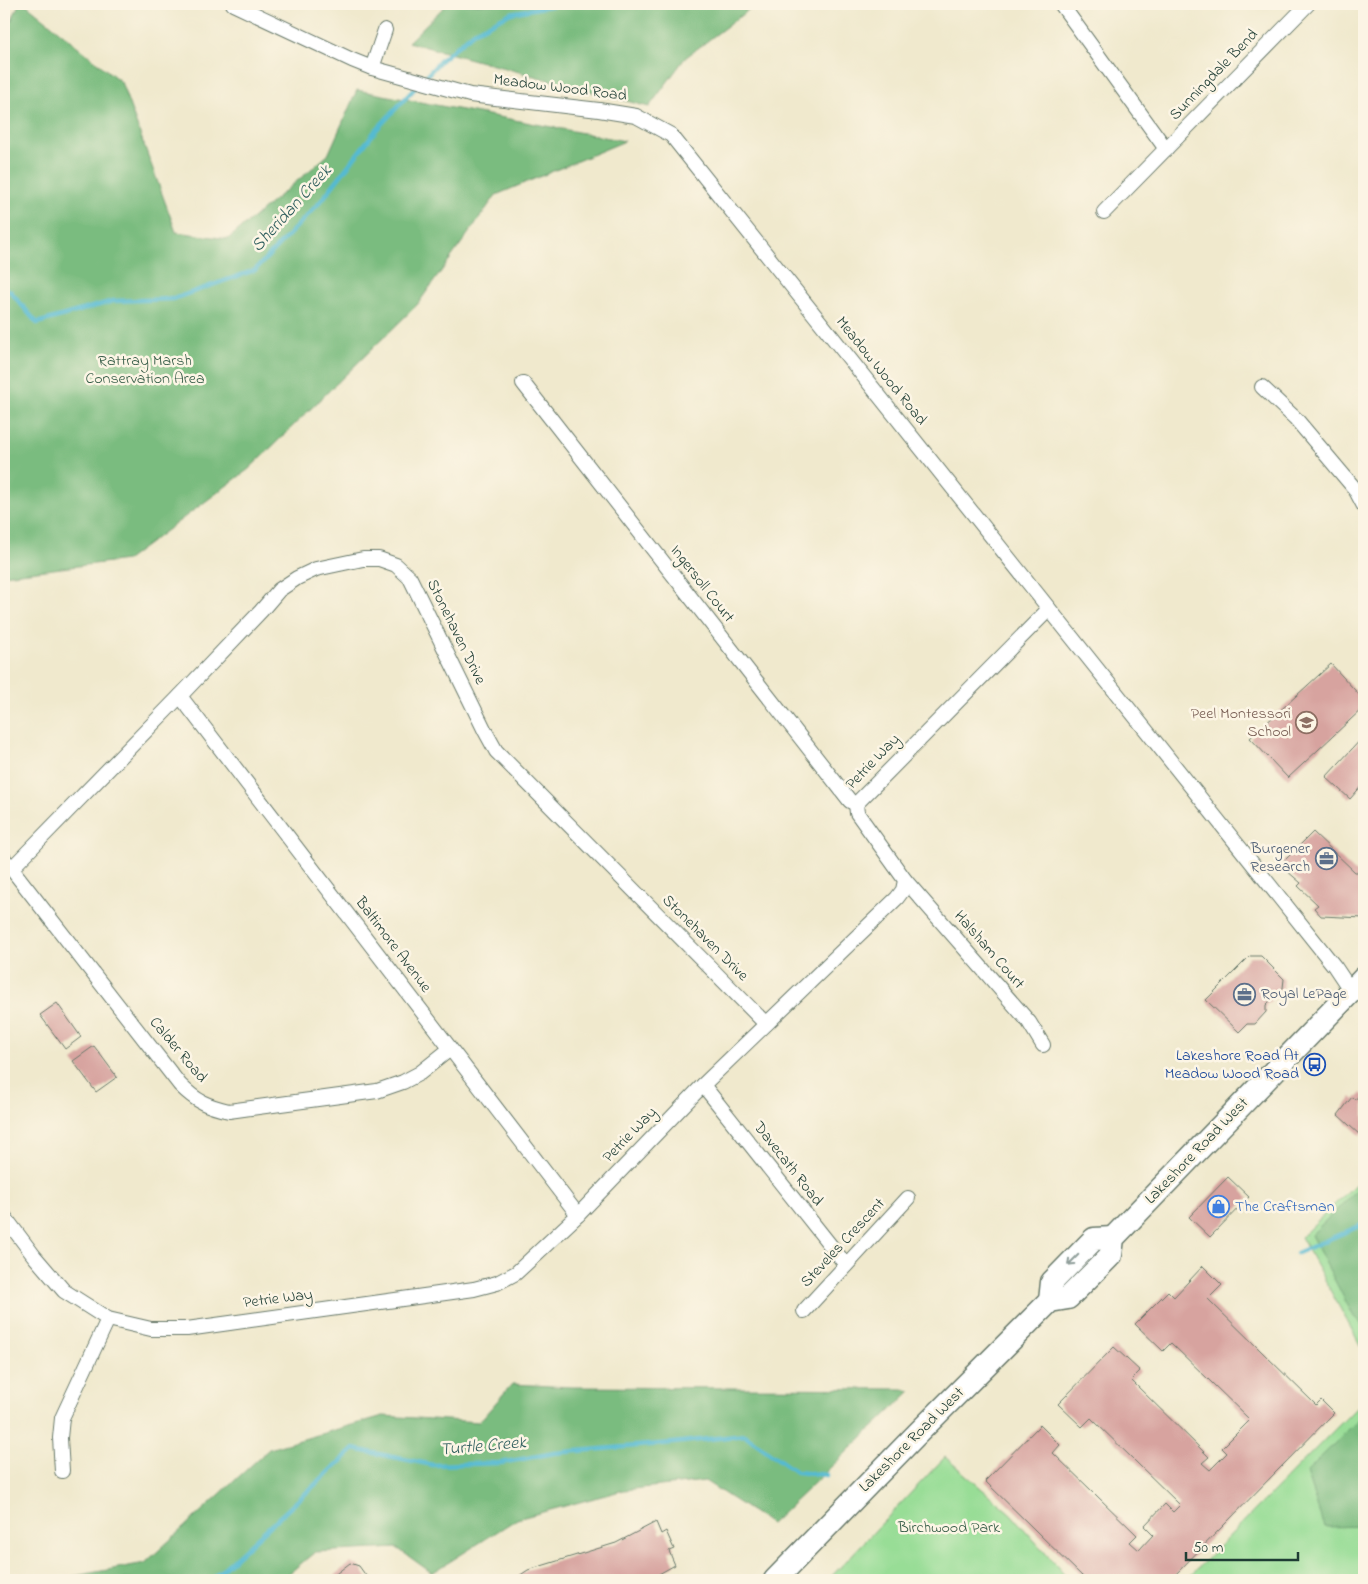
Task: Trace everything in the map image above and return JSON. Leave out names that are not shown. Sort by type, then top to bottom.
[{"type":"main road","name":"Lakeshore Road West","points":[[774,1580],[1050,1301],[1068,1298],[1111,1255],[1113,1238],[1358,984]]},
{"type":"street","name":"Meadow Wood Road","points":[[233,4],[372,68],[470,95],[636,116],[671,135],[1335,968],[1358,984]]},
{"type":"street","name":"Sunningdale Bend","points":[[1060,4],[1166,149]]},
{"type":"street","name":"Sunningdale Bend","points":[[1104,212],[1308,4]]},
{"type":"street","points":[[372,68],[385,30]]},
{"type":"street","name":"Ingersoll Court","points":[[523,383],[850,801],[856,804]]},
{"type":"street","points":[[1262,387],[1302,426],[1355,489],[1364,506]]},
{"type":"street","name":"Stonehaven Drive","points":[[7,864],[180,696],[279,590],[296,578],[316,569],[363,559],[379,559],[396,565],[410,578],[496,750],[766,1024]]},
{"type":"street","name":"Petrie Way","points":[[4,1216],[34,1256],[64,1291],[108,1319],[150,1329],[187,1329],[474,1289],[516,1274],[578,1215],[703,1085],[897,898],[903,890],[905,880],[857,813],[856,804],[1048,609]]},
{"type":"street","name":"Baltimore Avenue","points":[[180,696],[578,1215]]},
{"type":"street","name":"Calder Road","points":[[7,864],[180,1085],[190,1095],[210,1107],[229,1111],[377,1091],[412,1078],[450,1050]]},
{"type":"street","name":"Halsham Court","points":[[905,880],[1029,1022],[1043,1045]]},
{"type":"street","name":"Davecath Road","points":[[703,1085],[846,1265]]},
{"type":"street","name":"Steveles Crescent","points":[[804,1312],[908,1198]]},
{"type":"street","points":[[62,1471],[60,1438],[62,1418],[108,1319]]},
{"type":"green space","name":"Rattray Marsh Conservation Area","points":[[19,4],[26,4],[121,82],[176,232],[228,239],[328,155],[357,90],[625,141],[496,195],[417,305],[249,469],[127,560],[4,575],[4,38]]},
{"type":"green space","points":[[447,4],[756,4],[685,58],[649,107],[408,42]]},
{"type":"green space","points":[[1364,1176],[1364,1352],[1301,1237]]},
{"type":"green space","points":[[1364,1183],[1364,1326],[1354,1317],[1311,1235]]},
{"type":"green space","points":[[512,1384],[571,1387],[903,1389],[911,1391],[771,1524],[705,1481],[624,1490],[517,1519],[432,1573],[397,1548],[315,1552],[281,1580],[53,1580],[145,1563],[269,1449],[383,1416],[479,1422]]},
{"type":"green space","points":[[1364,1400],[1364,1580],[1186,1580],[1353,1411]]},
{"type":"green space","points":[[1364,1414],[1364,1526],[1324,1527],[1306,1472]]},
{"type":"green space","name":"Birchwood Park","points":[[945,1457],[1011,1514],[1069,1580],[828,1580]]},
{"type":"building","name":"Peel Montessori School","points":[[1331,664],[1364,700],[1364,707],[1288,778],[1250,738]]},
{"type":"building","points":[[1364,736],[1364,783],[1350,799],[1326,777]]},
{"type":"building","points":[[1313,832],[1355,872],[1361,872],[1364,868],[1364,918],[1321,916],[1314,908],[1318,905],[1298,886],[1301,883],[1280,865]]},
{"type":"building","name":"Royal LePage","points":[[1250,956],[1261,956],[1284,979],[1283,988],[1266,1005],[1266,1012],[1255,1024],[1247,1024],[1239,1032],[1206,1000]]},
{"type":"building","points":[[57,1003],[81,1037],[65,1049],[40,1015]]},
{"type":"building","points":[[94,1046],[117,1077],[96,1092],[73,1061]]},
{"type":"building","points":[[1361,1093],[1364,1096],[1364,1131],[1360,1135],[1338,1115],[1352,1097],[1355,1100]]},
{"type":"building","name":"The Craftsman","points":[[1228,1177],[1249,1197],[1210,1237],[1189,1217]]},
{"type":"building","points":[[1203,1266],[1222,1285],[1208,1299],[1316,1405],[1321,1400],[1334,1413],[1170,1580],[1086,1580],[985,1481],[1040,1425],[1060,1445],[1053,1453],[1137,1535],[1130,1542],[1139,1550],[1153,1535],[1144,1526],[1165,1504],[1173,1512],[1180,1505],[1091,1418],[1082,1427],[1058,1404],[1114,1347],[1140,1371],[1131,1380],[1209,1457],[1202,1463],[1210,1470],[1227,1453],[1222,1448],[1250,1420],[1171,1343],[1163,1351],[1135,1324],[1168,1291],[1174,1297]]},
{"type":"building","points":[[656,1522],[661,1534],[666,1531],[674,1549],[669,1551],[675,1565],[648,1580],[513,1580],[528,1570],[616,1543]]},
{"type":"building","points":[[350,1563],[359,1566],[369,1580],[328,1580]]},
{"type":"waterway","name":"Sheridan Creek","points":[[4,289],[10,291],[37,323],[113,301],[173,299],[255,270],[321,201],[376,130],[441,60],[474,32],[511,13],[560,4]]},
{"type":"waterway","points":[[1297,1253],[1364,1224]]},
{"type":"waterway","name":"Turtle Creek","points":[[211,1580],[354,1449],[433,1465],[501,1463],[554,1453],[745,1435],[796,1472],[827,1475]]},
{"type":"place","name":"Peel Montessori School","points":[[1307,723]]},
{"type":"place","name":"Burgener Research","points":[[1326,858]]},
{"type":"place","name":"Royal LePage","points":[[1245,994]]},
{"type":"place","name":"Lakeshore Road At Meadow Wood Road","points":[[1315,1065]]},
{"type":"place","name":"The Craftsman","points":[[1219,1207]]}]
